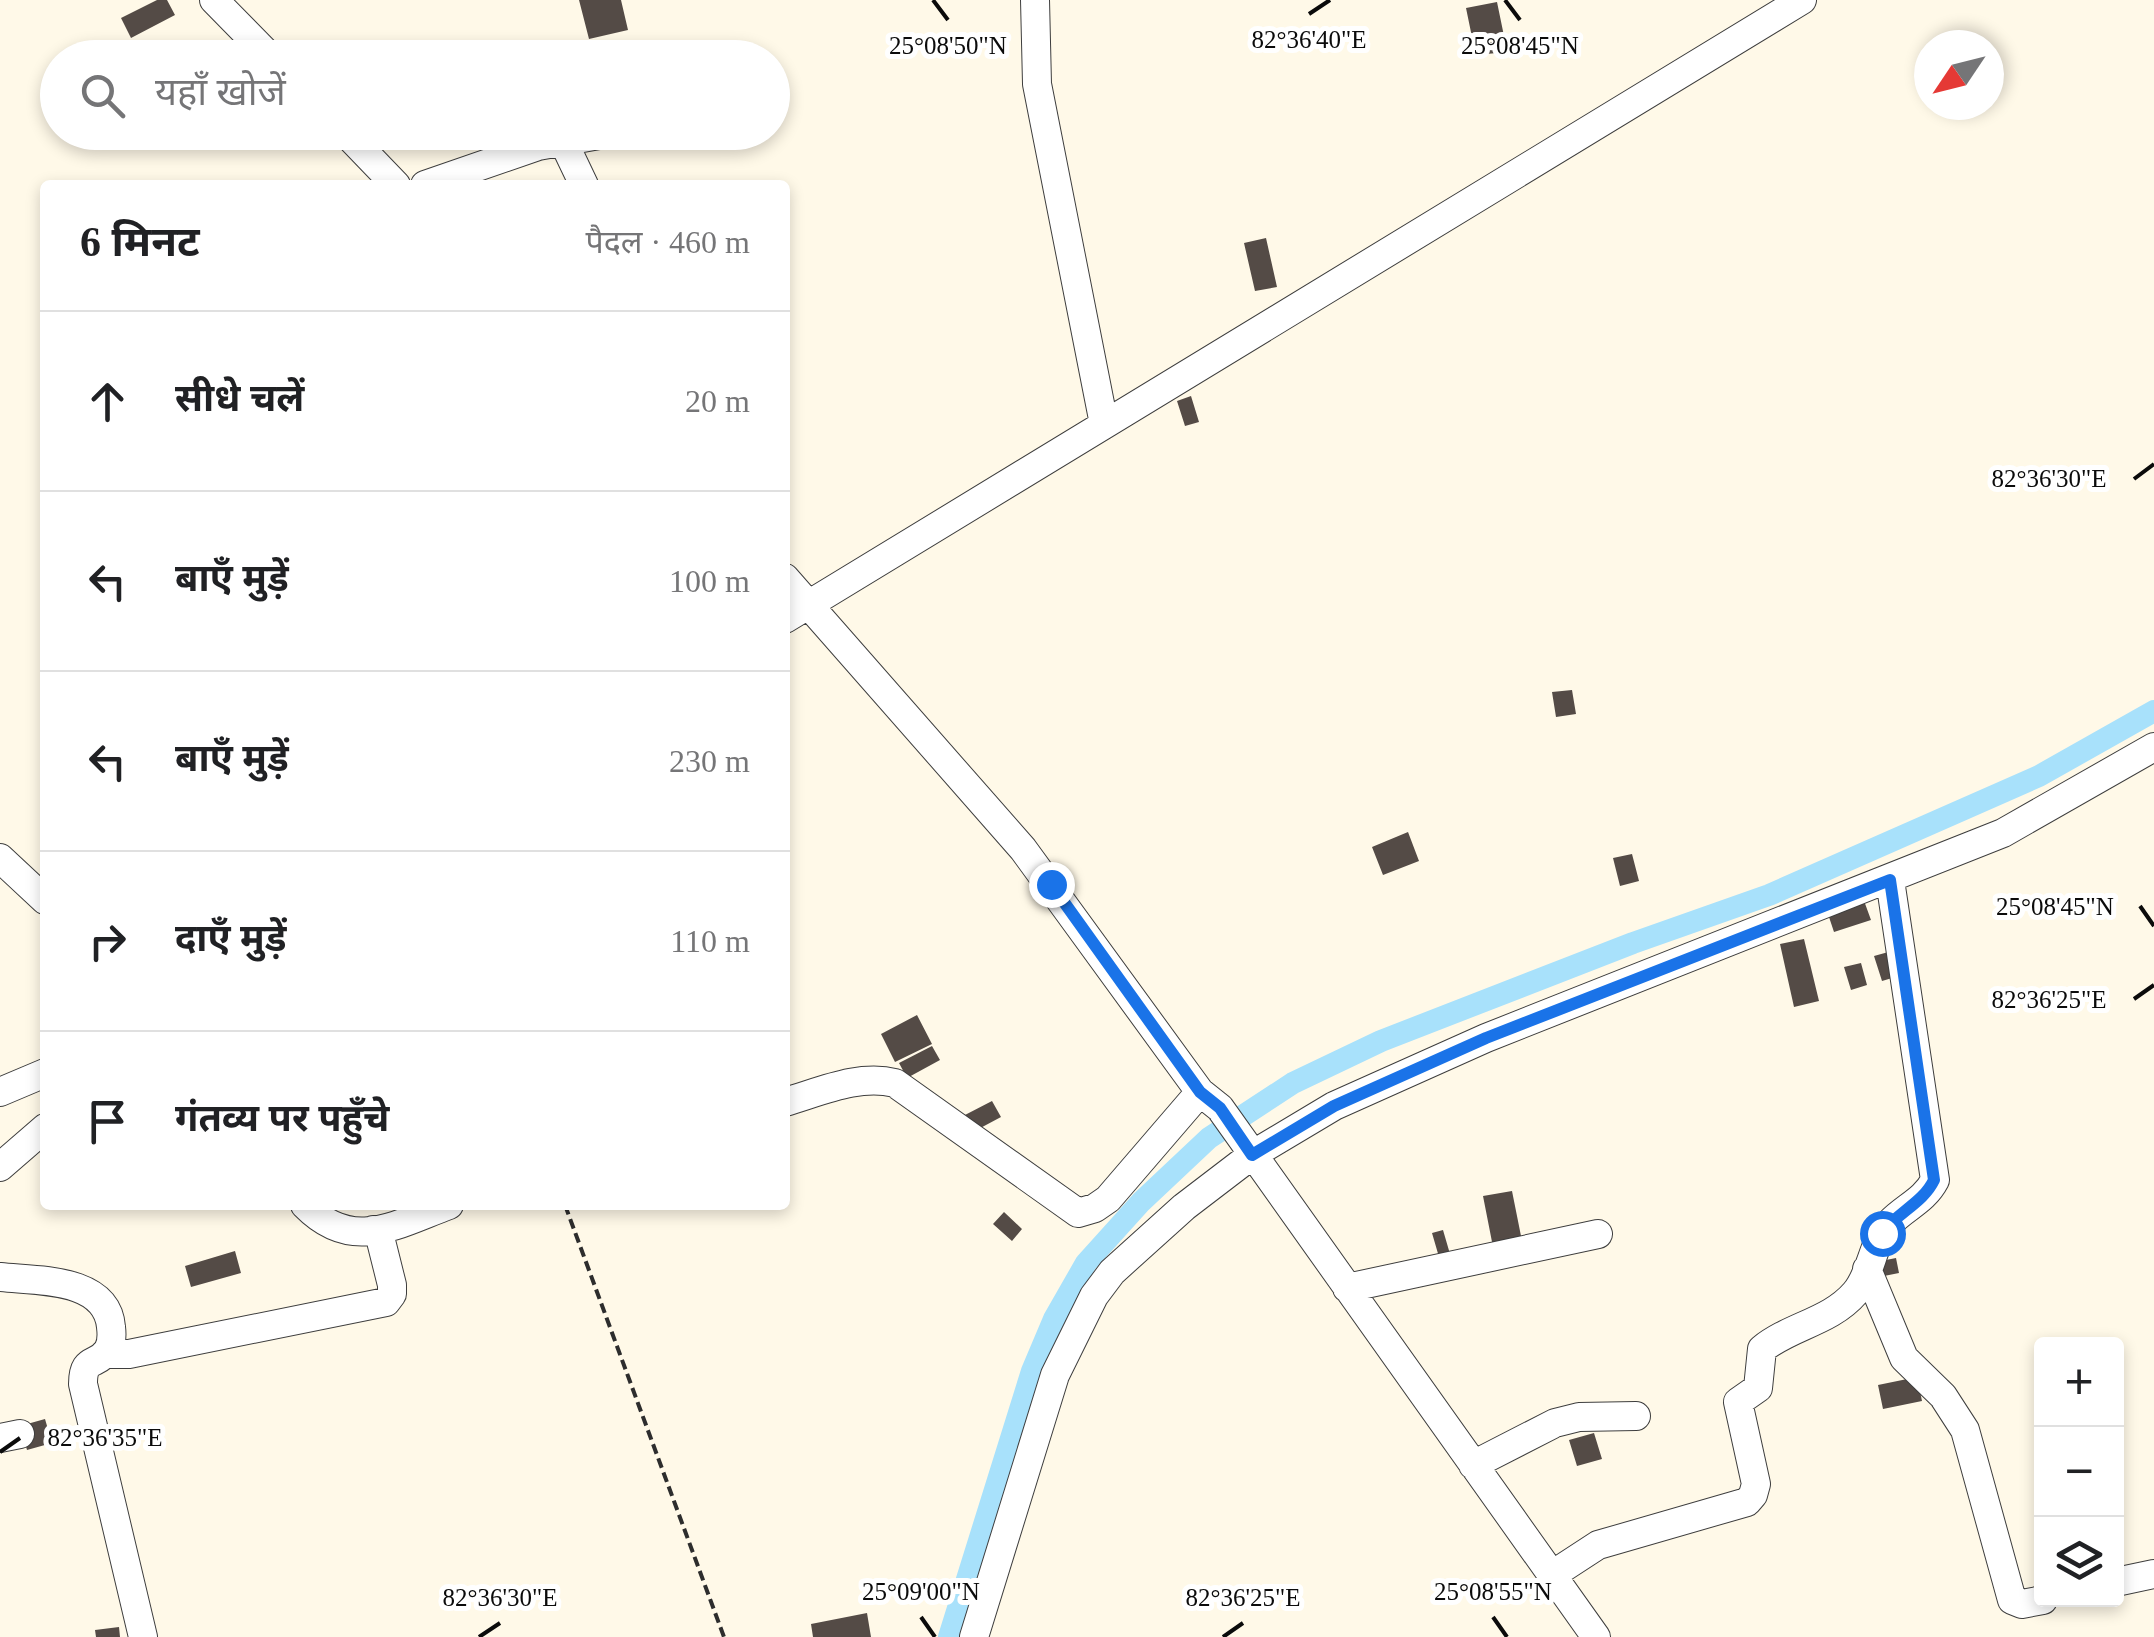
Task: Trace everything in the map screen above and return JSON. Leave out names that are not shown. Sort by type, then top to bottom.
[{"type":"street","points":[[214,0],[253,40]]},
{"type":"street","points":[[1035,0],[1037,84],[1104,424]]},
{"type":"street","points":[[790,616],[1802,0]]},
{"type":"street","points":[[362,150],[391,180]]},
{"type":"street","points":[[441,180],[535,150]]},
{"type":"street","points":[[567,150],[582,180]]},
{"type":"street","points":[[790,583],[1024,848],[1245,1145],[1596,1637]]},
{"type":"street","points":[[974,1637],[1055,1375],[1094,1296],[1112,1272],[1245,1145],[1486,1038],[2003,833],[2154,746]]},
{"type":"street","points":[[0,858],[40,895]]},
{"type":"street","points":[[1552,1574],[1598,1545],[1747,1502],[1754,1495],[1756,1484],[1738,1402],[1758,1388],[1762,1349],[1821,1320],[1848,1300],[1859,1289],[1890,1222],[1927,1194],[1934,1180],[1890,880]]},
{"type":"street","points":[[0,1092],[40,1075]]},
{"type":"street","points":[[790,1101],[858,1081],[878,1078],[894,1083],[1078,1213],[1108,1199],[1210,1100]]},
{"type":"street","points":[[0,1167],[40,1132]]},
{"type":"street","points":[[310,1210],[337,1230],[378,1238],[438,1210]]},
{"type":"street","points":[[1347,1288],[1598,1234]]},
{"type":"street","points":[[143,1637],[83,1384],[88,1362],[105,1354],[129,1354],[378,1305],[392,1294],[378,1238]]},
{"type":"street","points":[[1867,1269],[1904,1358],[1944,1396],[1965,1430],[2012,1600],[2022,1604],[2034,1602]]},
{"type":"street","points":[[0,1277],[59,1282],[88,1294],[111,1320],[111,1344],[105,1354]]},
{"type":"street","points":[[1473,1465],[1555,1422],[1579,1417],[1636,1416]]},
{"type":"street","points":[[2124,1580],[2154,1574]]},
{"type":"path","points":[[568,1210],[724,1637]]},
{"type":"building","points":[[157,0],[167,0],[175,15],[131,38],[121,18]]},
{"type":"building","points":[[579,0],[621,0],[628,30],[589,39]]},
{"type":"building","points":[[1497,2],[1504,36],[1473,42],[1466,8]]},
{"type":"building","points":[[1497,42],[1498,53],[1473,55],[1471,44]]},
{"type":"building","points":[[1266,238],[1277,287],[1255,291],[1244,243]]},
{"type":"building","points":[[1191,396],[1199,422],[1185,426],[1177,401]]},
{"type":"building","points":[[1572,690],[1576,714],[1556,717],[1552,692]]},
{"type":"building","points":[[1408,832],[1419,861],[1383,875],[1372,847]]},
{"type":"building","points":[[1632,854],[1639,881],[1620,886],[1613,858]]},
{"type":"building","points":[[1863,898],[1871,920],[1834,932],[1827,911]]},
{"type":"building","points":[[1804,939],[1819,1001],[1794,1007],[1780,944]]},
{"type":"building","points":[[1892,951],[1899,976],[1882,981],[1874,956]]},
{"type":"building","points":[[1861,963],[1867,985],[1851,990],[1844,967]]},
{"type":"building","points":[[917,1015],[932,1044],[895,1062],[881,1034]]},
{"type":"building","points":[[932,1046],[940,1060],[907,1078],[899,1063]]},
{"type":"building","points":[[992,1101],[1001,1117],[971,1133],[963,1116]]},
{"type":"building","points":[[1512,1191],[1522,1241],[1493,1247],[1483,1196]]},
{"type":"building","points":[[1004,1212],[1022,1229],[1012,1241],[993,1224]]},
{"type":"building","points":[[1443,1230],[1450,1254],[1439,1257],[1432,1233]]},
{"type":"building","points":[[235,1251],[241,1273],[191,1287],[185,1266]]},
{"type":"building","points":[[1896,1258],[1899,1273],[1874,1278],[1871,1263]]},
{"type":"building","points":[[1917,1377],[1922,1401],[1883,1409],[1878,1385]]},
{"type":"building","points":[[45,1419],[52,1443],[27,1450],[20,1426]]},
{"type":"building","points":[[1594,1433],[1602,1459],[1577,1466],[1569,1440]]},
{"type":"building","points":[[867,1613],[871,1637],[813,1637],[811,1624]]},
{"type":"building","points":[[119,1627],[120,1637],[96,1637],[95,1630]]},
{"type":"waterway","points":[[949,1637],[1032,1371],[1054,1319],[1086,1263],[1141,1202],[1209,1138],[1293,1083],[1381,1041],[1769,895],[2039,776],[2154,711]]},
{"type":"route","points":[[1051,884],[1200,1092],[1220,1108],[1252,1155],[1334,1106],[1486,1038],[1890,880],[1934,1180],[1927,1194],[1890,1222],[1882,1233]]}]
